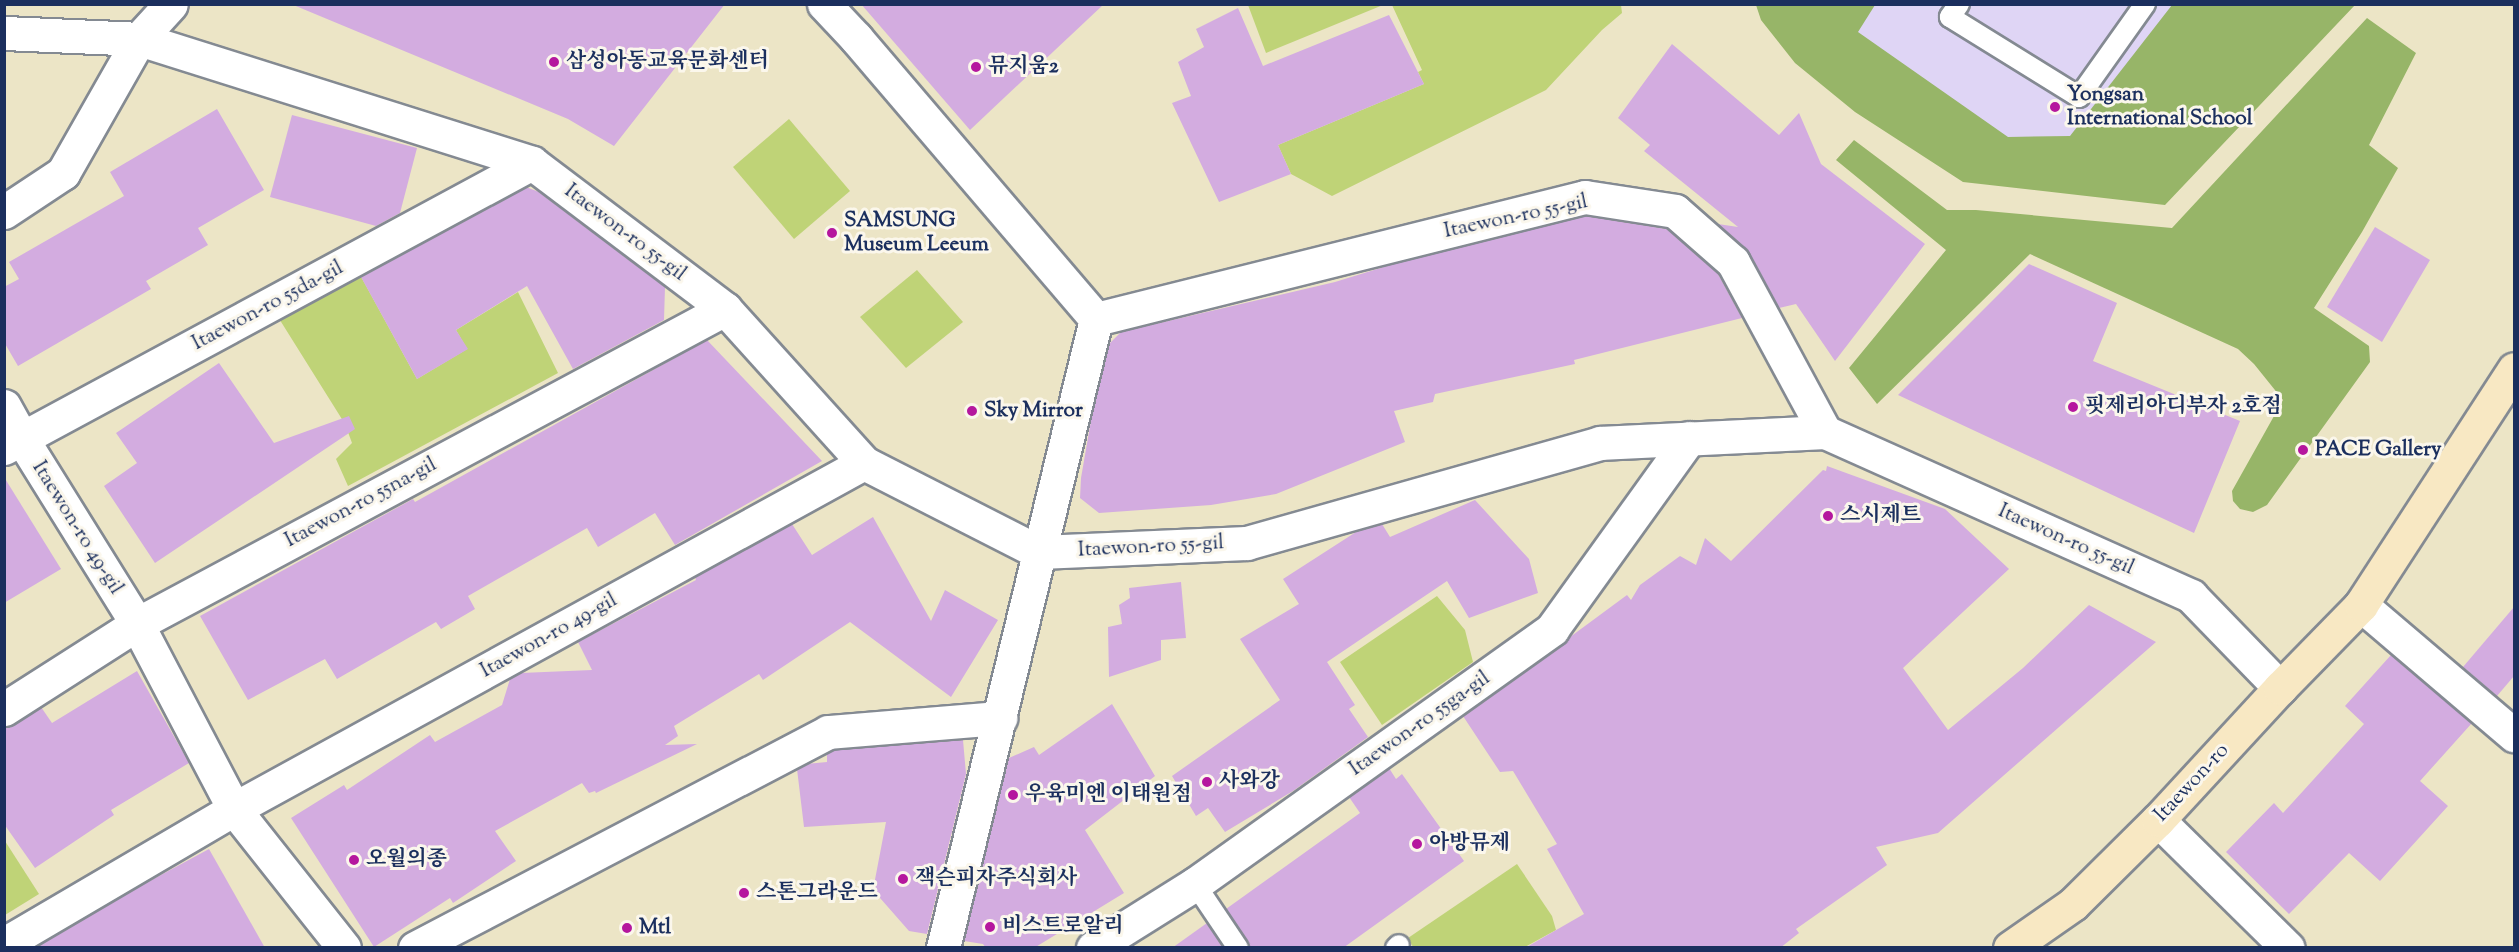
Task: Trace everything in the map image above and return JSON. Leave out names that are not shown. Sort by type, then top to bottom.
[{"type":"main road","name":"Itaewon-ro","points":[[2010,948],[2073,904],[2158,820],[2280,688],[2361,605],[2514,369]]},
{"type":"street","points":[[4,212],[63,173],[139,39],[171,4]]},
{"type":"street","points":[[824,4],[1096,319],[943,948]]},
{"type":"street","name":"Itaewon-ro 55-gil","points":[[4,33],[139,39],[532,163],[725,309],[864,463],[1039,552],[1247,543],[1600,443],[1825,432],[2192,596],[2280,688]]},
{"type":"street","name":"Itaewon-ro 55da-gil","points":[[13,444],[532,163]]},
{"type":"street","name":"Itaewon-ro 55-gil","points":[[1096,319],[1585,197],[1664,209],[1675,211],[1733,262],[1825,432]]},
{"type":"street","name":"Itaewon-ro 55na-gil","points":[[4,709],[137,624],[725,309]]},
{"type":"street","name":"Itaewon-ro 49-gil","points":[[4,406],[13,444],[137,624],[234,809],[344,948]]},
{"type":"street","name":"Itaewon-ro 55ga-gil","points":[[1093,948],[1195,884],[1552,629],[1689,438]]},
{"type":"street","name":"Itaewon-ro 49-gil","points":[[4,944],[234,809],[864,463]]},
{"type":"street","points":[[2361,605],[2514,735]]},
{"type":"street","points":[[415,948],[828,732],[1000,718]]},
{"type":"street","points":[[2158,820],[2288,948]]},
{"type":"lane","points":[[1959,4],[1950,17],[2079,97],[2145,4]]},
{"type":"lane","points":[[1195,884],[1238,948]]},
{"type":"shaded area","name":"Yongsan International School","points":[[1829,4],[2251,5],[2041,189],[1813,25]]},
{"type":"green space","points":[[1248,5],[1383,5],[1266,53]]},
{"type":"green space","points":[[1392,5],[1621,5],[1622,13],[1602,30],[1546,90],[1332,196],[1291,174],[1278,145],[1424,84],[1418,72],[1422,70]]},
{"type":"green space","points":[[1756,5],[1875,5],[1858,32],[2008,137],[2070,136],[2172,5],[2355,5],[2165,205],[1963,182],[1855,112],[1795,63],[1761,20]]},
{"type":"green space","points":[[2367,18],[2416,53],[2369,145],[2398,168],[2362,232],[2314,308],[2369,346],[2370,362],[2267,505],[2253,512],[2240,509],[2233,501],[2232,491],[2283,400],[2254,364],[2238,349],[2030,254],[1877,404],[1849,368],[1946,250],[1836,160],[1854,140],[1947,210],[1976,210],[2172,228]]},
{"type":"green space","points":[[789,119],[850,191],[794,239],[733,167]]},
{"type":"green space","points":[[917,270],[963,322],[906,368],[860,317]]},
{"type":"green space","points":[[359,273],[417,379],[467,349],[456,330],[518,292],[558,373],[348,486],[336,459],[352,443],[345,424],[278,317]]},
{"type":"green space","points":[[1437,596],[1465,630],[1473,662],[1382,725],[1340,662]]},
{"type":"green space","points":[[5,841],[39,894],[4,915]]},
{"type":"green space","points":[[1517,864],[1552,916],[1556,930],[1525,947],[1413,947],[1408,938]]},
{"type":"building","name":"삼성아동교육문화센터","points":[[291,4],[725,4],[614,146],[568,119]]},
{"type":"building","name":"뮤지움2","points":[[861,4],[1104,4],[970,130]]},
{"type":"building","points":[[1238,8],[1263,66],[1389,15],[1424,84],[1278,145],[1291,174],[1219,202],[1172,103],[1191,96],[1178,62],[1204,47],[1196,29]]},
{"type":"building","points":[[1672,44],[1779,135],[1799,113],[1821,164],[1925,244],[1835,361],[1796,304],[1779,308],[1749,253],[1718,224],[1738,227],[1644,151],[1650,145],[1618,118]]},
{"type":"building","points":[[217,109],[264,190],[198,228],[208,245],[146,281],[151,289],[18,366],[4,342],[4,287],[19,279],[9,262],[124,196],[110,172]]},
{"type":"building","points":[[292,115],[417,148],[400,213],[376,226],[270,197]]},
{"type":"building","points":[[526,187],[539,192],[665,287],[664,320],[573,369],[527,286],[456,330],[468,349],[417,379],[361,277]]},
{"type":"building","points":[[1586,216],[1667,229],[1718,274],[1742,318],[1574,360],[1575,364],[1435,394],[1433,402],[1394,411],[1405,442],[1276,494],[1211,505],[1099,513],[1080,498],[1081,478],[1093,409],[1109,344],[1121,332],[1335,282],[1400,262]]},
{"type":"building","points":[[2375,227],[2430,260],[2382,342],[2327,307]]},
{"type":"building","points":[[2029,264],[2117,303],[2093,361],[2240,421],[2194,533],[1898,395]]},
{"type":"building","points":[[707,340],[822,461],[675,545],[655,513],[598,547],[587,528],[468,596],[475,609],[441,629],[436,622],[337,679],[325,659],[248,700],[200,616],[413,499],[415,502]]},
{"type":"building","points":[[219,363],[274,443],[349,416],[355,429],[155,563],[104,486],[137,463],[116,433]]},
{"type":"building","points":[[1827,466],[1945,509],[2009,569],[1903,668],[1948,730],[2023,668],[2089,605],[2156,642],[1938,833],[1876,847],[1887,865],[1796,929],[1799,933],[1780,948],[1525,948],[1584,914],[1547,849],[1557,844],[1513,771],[1500,772],[1463,716],[1627,595],[1631,600],[1640,585],[1680,556],[1696,565],[1705,538],[1731,561],[1823,470],[1826,471]]},
{"type":"building","points":[[4,477],[61,569],[4,603]]},
{"type":"building","points":[[1475,500],[1529,559],[1538,593],[1469,618],[1447,581],[1327,662],[1355,705],[1349,709],[1368,737],[1293,791],[1225,832],[1208,808],[1196,816],[1172,776],[1280,700],[1240,639],[1299,604],[1283,579],[1356,532],[1382,524],[1390,537]]},
{"type":"building","points":[[873,517],[931,621],[945,590],[998,620],[951,697],[850,622],[763,680],[759,674],[674,726],[678,736],[665,745],[697,744],[596,793],[595,791],[589,793],[582,783],[495,831],[516,861],[453,903],[450,898],[374,947],[291,818],[344,785],[347,790],[430,735],[435,742],[502,705],[510,679],[521,673],[592,670],[578,642],[696,580],[695,577],[792,524],[812,555]]},
{"type":"building","points":[[1181,582],[1186,638],[1161,640],[1161,660],[1109,677],[1108,627],[1122,624],[1119,605],[1130,598],[1129,588]]},
{"type":"building","points":[[2514,607],[2514,676],[2497,696],[2463,667]]},
{"type":"building","points":[[2391,655],[2472,723],[2420,781],[2448,806],[2380,881],[2349,853],[2289,914],[2226,852],[2274,803],[2283,813],[2364,724],[2345,706]]},
{"type":"building","points":[[137,671],[189,763],[111,810],[114,815],[35,868],[4,824],[4,728],[14,725],[41,707],[52,723]]},
{"type":"building","points":[[1112,704],[1155,776],[1085,830],[1124,893],[1034,948],[986,948],[983,944],[964,941],[1009,758],[1034,747],[1039,755]]},
{"type":"building","points":[[963,740],[966,774],[927,934],[909,931],[873,890],[886,822],[804,827],[797,769],[806,764],[827,762],[827,754],[833,750]]},
{"type":"building","points":[[1389,768],[1396,779],[1402,774],[1464,861],[1343,948],[1250,948],[1226,909],[1360,813],[1349,797]]},
{"type":"building","points":[[209,849],[265,948],[35,948],[122,896]]},
{"type":"building","points":[[1207,923],[1223,948],[1172,948]]},
{"type":"place","name":"삼성아동교육문화센터","points":[[554,62]]},
{"type":"place","name":"뮤지움2","points":[[976,67]]},
{"type":"place","name":"Yongsan International School","points":[[2055,107]]},
{"type":"place","name":"SAMSUNG Museum Leeum","points":[[832,233]]},
{"type":"place","name":"핏제리아디부자 2호점","points":[[2073,407]]},
{"type":"place","name":"Sky Mirror","points":[[972,411]]},
{"type":"place","name":"PACE Gallery","points":[[2303,450]]},
{"type":"place","name":"스시제트","points":[[1828,516]]},
{"type":"place","name":"사와강","points":[[1207,782]]},
{"type":"place","name":"우육미엔 이태원점","points":[[1013,795]]},
{"type":"place","name":"아방뮤제","points":[[1417,844]]},
{"type":"place","name":"오월의종","points":[[354,860]]},
{"type":"place","name":"잭슨피자주식회사","points":[[903,879]]},
{"type":"place","name":"스톤그라운드","points":[[744,893]]},
{"type":"place","name":"비스트로알리","points":[[990,927]]},
{"type":"place","name":"Mtl","points":[[627,928]]}]
